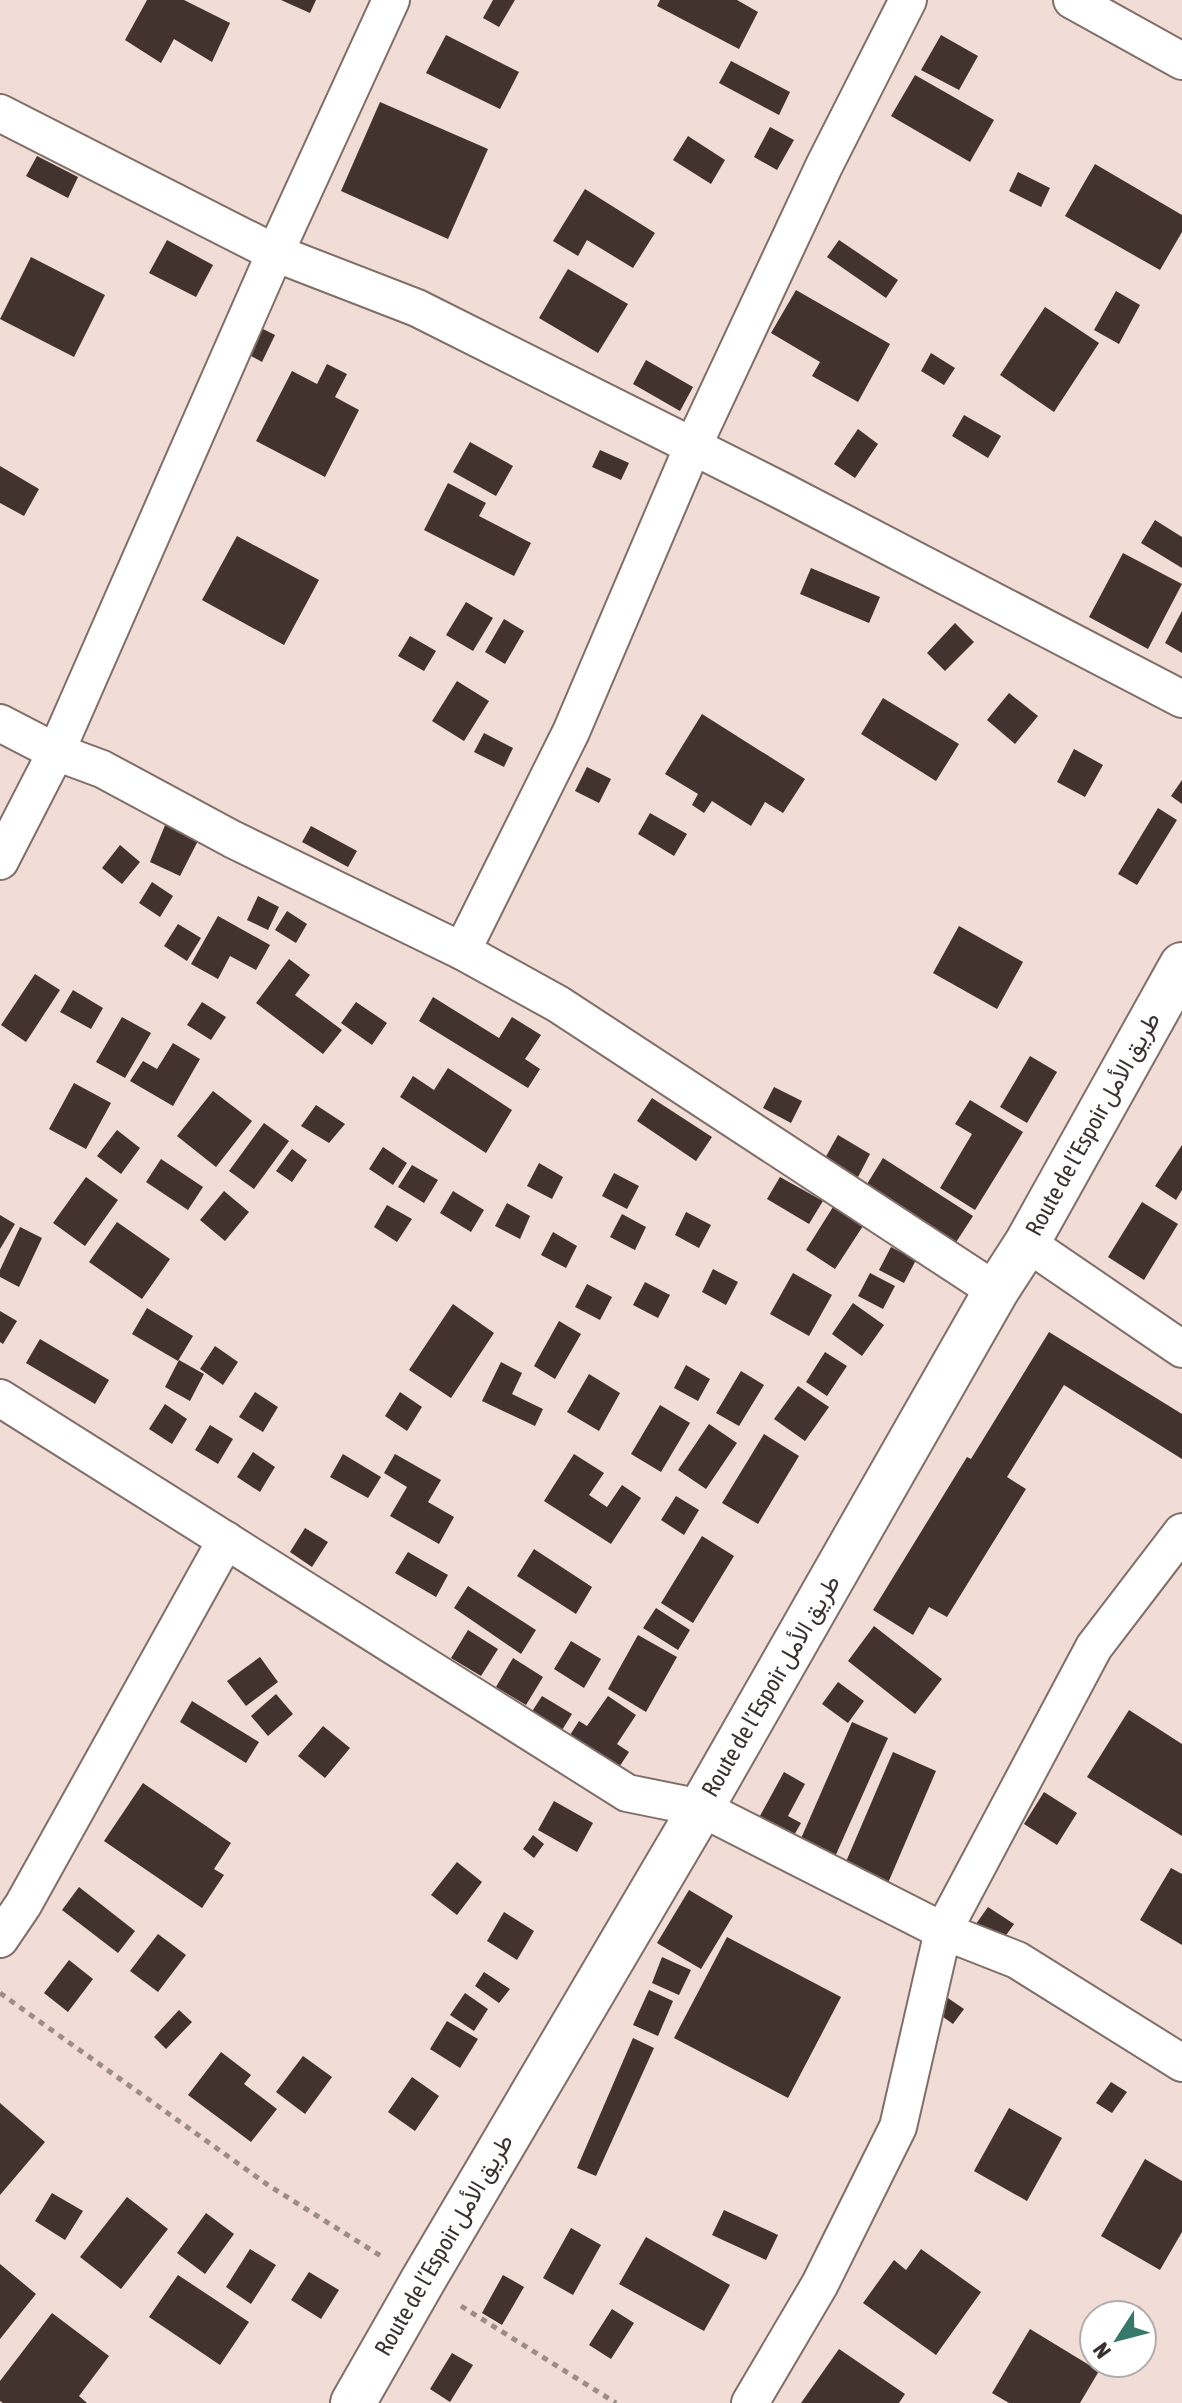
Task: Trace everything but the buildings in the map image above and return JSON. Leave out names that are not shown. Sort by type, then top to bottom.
[{"type":"highway","name":"Route de l’Espoir طريق الأمل","points":[[353,2403],[701,1808],[996,1291],[1027,1243],[1182,965]]},
{"type":"street","points":[[0,861],[56,752],[275,253],[391,0]]},
{"type":"street","points":[[462,951],[571,732],[693,446],[824,166],[908,0]]},
{"type":"street","points":[[1072,0],[1182,61]]},
{"type":"street","points":[[0,113],[275,253],[417,308],[693,446],[1182,699]]},
{"type":"street","points":[[0,723],[56,752],[102,769],[232,839],[462,951],[558,1004],[996,1291]]},
{"type":"street","points":[[1027,1243],[1182,1349]]},
{"type":"street","points":[[0,1398],[627,1793],[701,1808],[943,1931],[1017,1960],[1182,2063]]},
{"type":"street","points":[[750,2403],[820,2284],[898,2127],[943,1931],[1094,1647],[1182,1532]]},
{"type":"street","points":[[0,1939],[23,1905],[226,1540]]},
{"type":"path","points":[[0,1993],[268,2185],[616,2403]]}]
